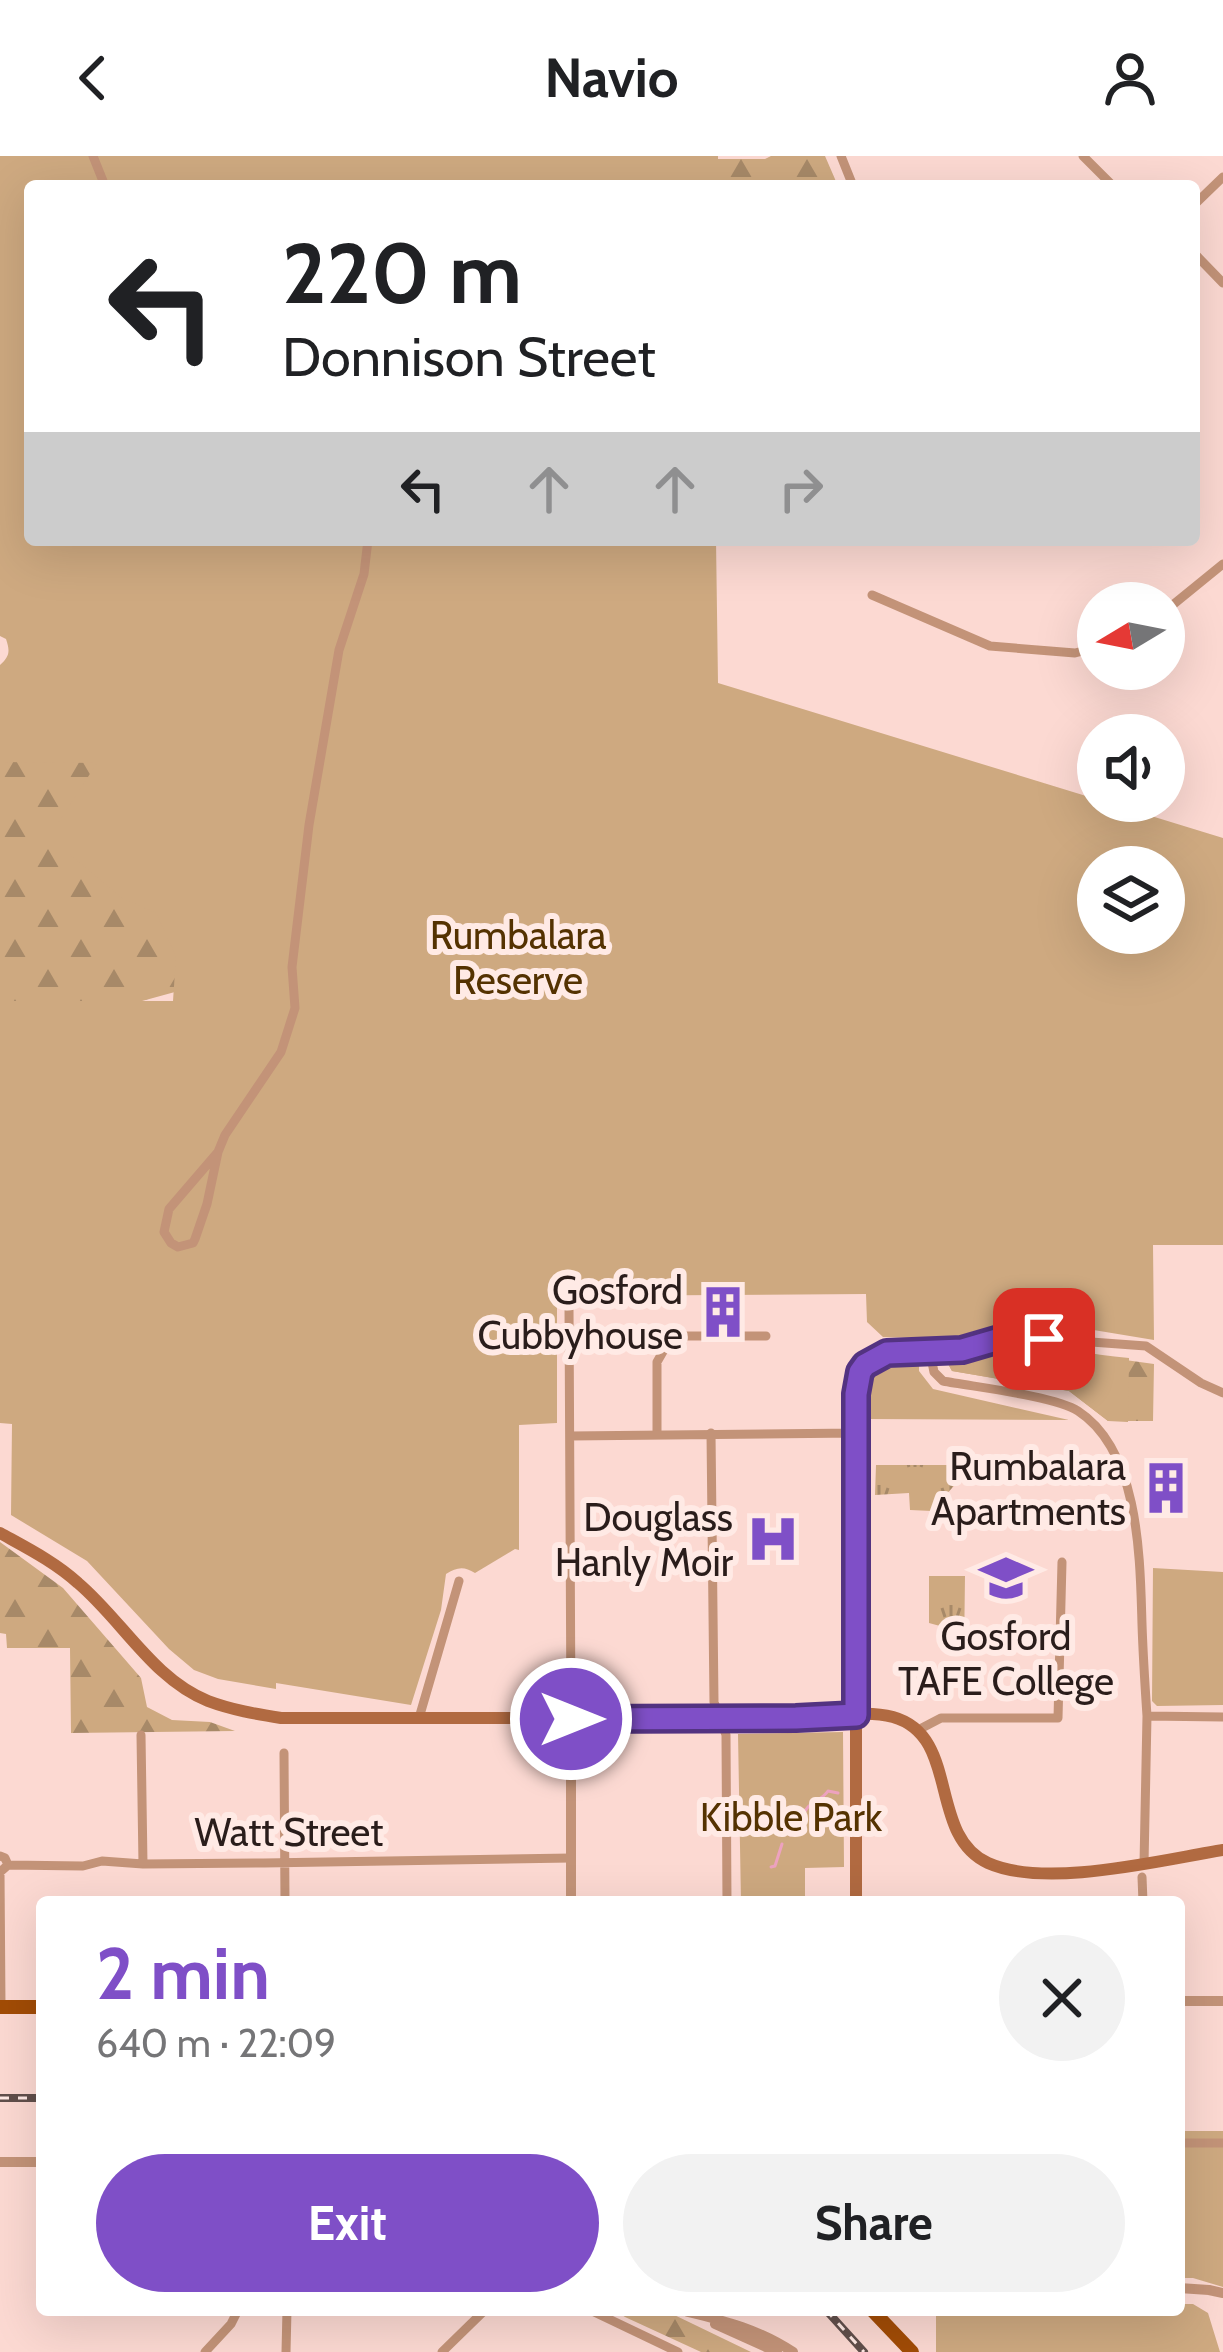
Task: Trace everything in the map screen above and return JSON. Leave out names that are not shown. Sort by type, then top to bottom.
[{"type":"main road","points":[[0,1533],[79,1583],[167,1676],[203,1700],[238,1711],[280,1718],[895,1718],[918,1730],[934,1754],[955,1828],[984,1861],[1034,1872],[1143,1871],[1223,1850]]},
{"type":"main road","points":[[856,1715],[856,1896]]},
{"type":"main road","points":[[0,2007],[36,2007]]},
{"type":"main road","points":[[882,2316],[913,2352]]},
{"type":"street","points":[[1083,156],[1107,180]]},
{"type":"street","points":[[1200,199],[1223,177]]},
{"type":"street","points":[[1200,259],[1223,283]]},
{"type":"street","points":[[218,1152],[169,1209],[164,1232],[178,1247],[195,1239],[218,1152],[281,1052],[295,1008],[292,967],[310,825],[339,650],[364,574],[367,546]]},
{"type":"street","points":[[1185,595],[1223,564]]},
{"type":"street","points":[[872,595],[990,646],[1077,652]]},
{"type":"street","points":[[569,1306],[571,1896]]},
{"type":"street","points":[[656,1434],[657,1362],[673,1336],[766,1336]]},
{"type":"street","points":[[856,1715],[857,1383],[865,1365],[887,1353],[962,1350],[1010,1336],[1145,1346],[1223,1393]]},
{"type":"street","points":[[930,1352],[934,1372],[943,1381],[1075,1409],[1112,1451],[1139,1538],[1147,1716],[1143,1896]]},
{"type":"street","points":[[711,1433],[713,1693],[726,1735],[727,1896]]},
{"type":"street","points":[[570,1436],[856,1433]]},
{"type":"street","points":[[918,1730],[941,1718],[1058,1718],[1063,1562]]},
{"type":"street","points":[[419,1718],[459,1581]]},
{"type":"street","points":[[1147,1716],[1223,1717]]},
{"type":"street","points":[[141,1735],[143,1864]]},
{"type":"street","points":[[284,1753],[286,1896]]},
{"type":"street","name":"Watt Street","points":[[3,1864],[571,1858]]},
{"type":"street","points":[[0,2007],[3,1864]]},
{"type":"street","points":[[1185,2001],[1223,2001]]},
{"type":"street","points":[[1185,2143],[1223,2143]]},
{"type":"street","points":[[0,2162],[36,2162]]},
{"type":"street","points":[[1186,2288],[1223,2296]]},
{"type":"street","points":[[205,2352],[235,2316]]},
{"type":"street","points":[[286,2352],[287,2316]]},
{"type":"street","points":[[442,2352],[479,2316]]},
{"type":"street","points":[[603,2316],[678,2352]]},
{"type":"street","points":[[696,2316],[777,2352]]},
{"type":"street","points":[[703,2316],[772,2338],[793,2352]]},
{"type":"green space","points":[[0,156],[538,180],[24,180],[24,546],[33,546],[255,970],[0,1040],[0,668],[12,661],[10,620],[0,623]]},
{"type":"green space","name":"Rumbalara Reserve","points":[[0,156],[718,156],[718,180],[24,180],[24,546],[716,546],[718,683],[1077,793],[1077,822],[1171,822],[1223,838],[1223,1245],[1153,1245],[1154,1340],[1021,1318],[948,1339],[883,1337],[867,1322],[866,1294],[557,1296],[557,1423],[519,1425],[519,1550],[475,1573],[461,1568],[446,1574],[441,1610],[411,1705],[276,1683],[276,1689],[194,1670],[87,1561],[11,1515],[12,1424],[0,1423],[0,1001],[173,1001],[176,956],[156,913],[122,898],[68,853],[58,823],[97,763],[0,762],[0,665],[8,650],[6,639],[0,636]]},
{"type":"green space","points":[[825,156],[835,180],[701,180],[717,159]]},
{"type":"green space","points":[[1009,1343],[1154,1364],[1153,1421],[1108,1421],[1069,1391],[952,1371],[947,1362],[971,1359]]},
{"type":"green space","points":[[1009,1343],[1129,1358],[1128,1422],[1108,1421],[1069,1391],[952,1371],[947,1362],[971,1359]]},
{"type":"green space","points":[[919,1363],[919,1371],[933,1389],[1069,1420],[867,1419],[874,1374],[890,1366]]},
{"type":"green space","points":[[876,1465],[972,1465],[932,1511],[910,1510],[909,1493],[875,1495]]},
{"type":"green space","points":[[0,1542],[63,1588],[141,1678],[147,1707],[172,1720],[210,1722],[235,1731],[71,1733],[70,1648],[7,1648],[6,1634],[0,1633]]},
{"type":"green space","points":[[1153,1568],[1223,1572],[1223,1705],[1157,1706],[1152,1701]]},
{"type":"green space","points":[[929,1576],[965,1576],[964,1654],[940,1626],[929,1623]]},
{"type":"green space","name":"Kibble Park","points":[[843,1732],[844,1867],[805,1868],[805,1896],[741,1896],[738,1734]]},
{"type":"green space","points":[[1185,2131],[1223,2131],[1223,2287],[1185,2278]]},
{"type":"green space","points":[[1185,2304],[1193,2304],[1208,2313],[1220,2352],[936,2352],[936,2316],[1185,2316]]},
{"type":"green space","points":[[676,2316],[751,2352],[701,2352],[625,2317]]},
{"type":"waterway","points":[[790,1835],[811,1804],[828,1791],[838,1793]]},
{"type":"waterway","points":[[771,1867],[782,1844]]},
{"type":"railway","points":[[0,2098],[36,2098]]},
{"type":"railway","points":[[831,2316],[864,2352]]},
{"type":"place","name":"Gosford Cubbyhouse","points":[[723,1312]]},
{"type":"place","name":"Rumbalara Apartments","points":[[1166,1488]]},
{"type":"place","name":"Douglass Hanly Moir","points":[[773,1539]]},
{"type":"place","name":"Gosford TAFE College","points":[[1006,1578]]},
{"type":"route","points":[[571,1719],[856,1715],[856,1394],[860,1372],[887,1353],[962,1350],[1010,1336],[1044,1339]]}]
